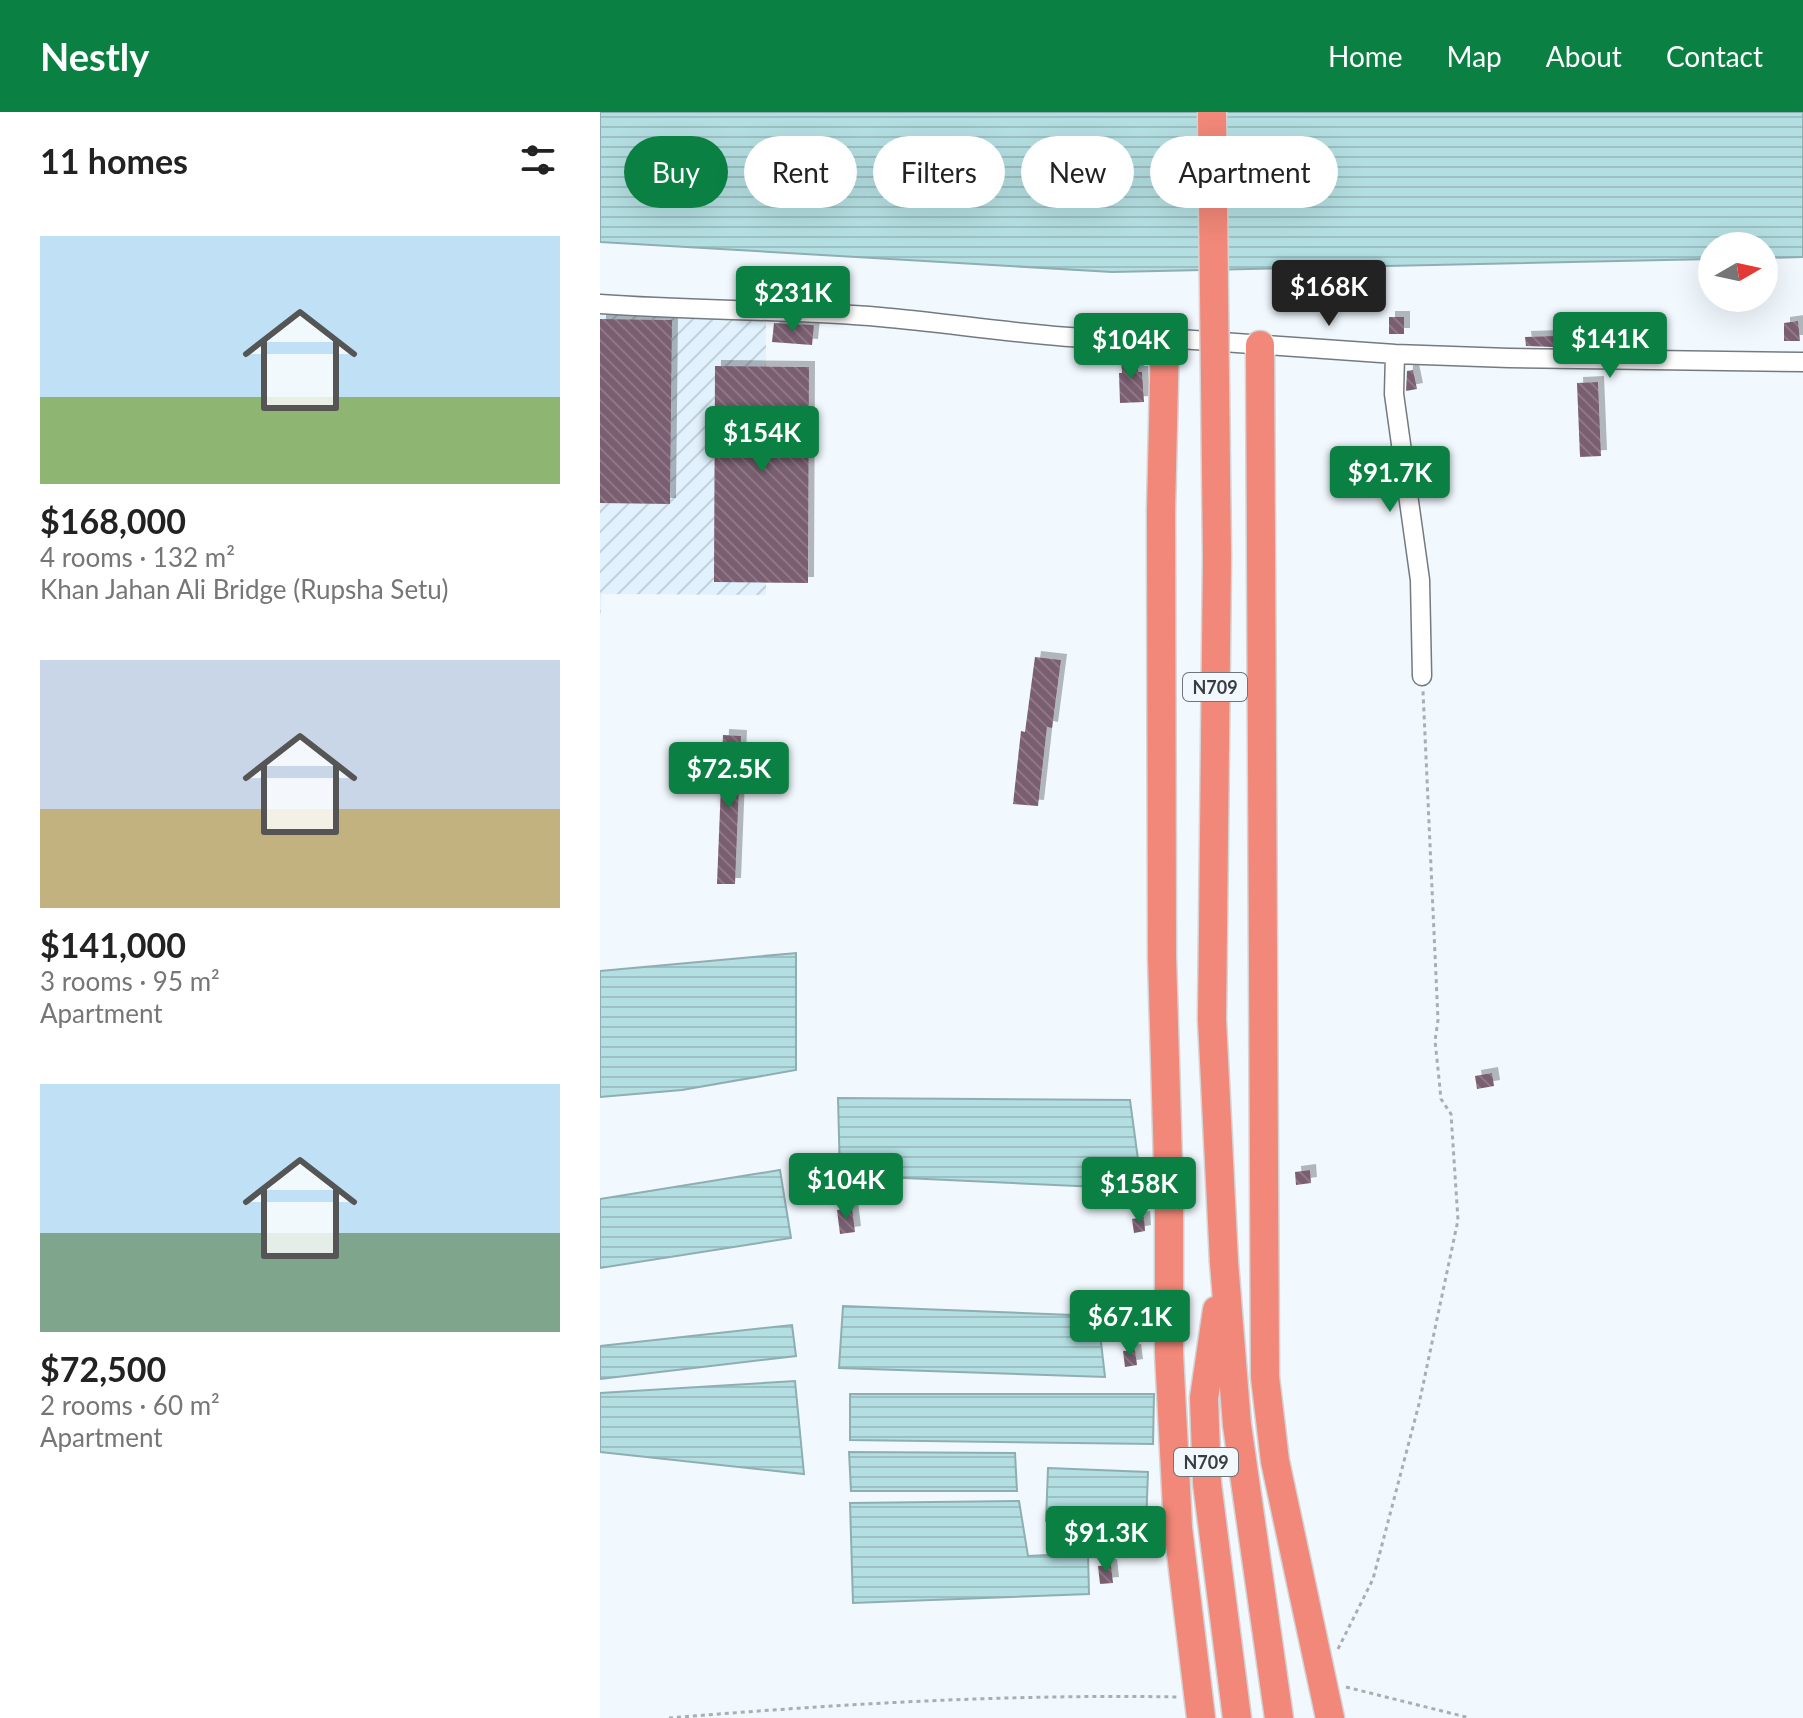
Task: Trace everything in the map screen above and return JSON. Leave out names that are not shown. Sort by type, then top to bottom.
[{"type":"highway","name":"N709","points":[[1212,112],[1217,574],[1212,1020],[1224,1262],[1237,1425],[1256,1568],[1272,1655],[1288,1718]]},
{"type":"highway","points":[[1165,338],[1161,511],[1162,910],[1169,1198],[1169,1353],[1178,1528],[1199,1708]]},
{"type":"highway","points":[[1260,345],[1265,1377],[1275,1461],[1329,1684],[1330,1718]]},
{"type":"highway","name":"N709","points":[[1224,1262],[1204,1398],[1207,1483],[1238,1718]]},
{"type":"highway","name":"N709","points":[[1272,1655],[1273,1718]]},
{"type":"highway","name":"N709","points":[[1272,1655],[1279,1718]]},
{"type":"highway","name":"N709","points":[[1272,1655],[1297,1718]]},
{"type":"street","points":[[600,304],[877,317],[1103,338],[1165,338],[1395,354],[1803,362]]},
{"type":"street","points":[[1395,354],[1394,394],[1420,580],[1422,676]]},
{"type":"path","points":[[1422,676],[1438,1020],[1435,1041],[1441,1099],[1451,1114],[1458,1220],[1419,1404],[1373,1579],[1329,1684],[1470,1718]]},
{"type":"path","points":[[669,1718],[821,1705],[1119,1696],[1199,1708]]},
{"type":"shaded area","points":[[600,310],[766,320],[766,595],[602,594],[600,620]]},
{"type":"water","points":[[600,112],[1803,112],[1803,257],[1778,258],[1778,232],[1698,232],[1698,259],[1112,272],[600,242]]},
{"type":"water","points":[[796,953],[796,1070],[682,1090],[600,1097],[600,971]]},
{"type":"water","points":[[838,1098],[1130,1100],[1142,1189],[840,1175]]},
{"type":"water","points":[[780,1170],[791,1238],[600,1268],[600,1199]]},
{"type":"water","points":[[843,1306],[1098,1316],[1105,1377],[839,1368]]},
{"type":"water","points":[[792,1325],[796,1356],[600,1379],[600,1346]]},
{"type":"water","points":[[795,1381],[804,1474],[600,1452],[600,1393]]},
{"type":"water","points":[[850,1394],[1154,1394],[1153,1444],[850,1440]]},
{"type":"water","points":[[849,1452],[1015,1453],[1017,1491],[851,1491]]},
{"type":"water","points":[[1048,1468],[1148,1472],[1146,1525],[1046,1521]]},
{"type":"water","points":[[1019,1501],[1028,1556],[1088,1553],[1089,1594],[853,1603],[850,1503]]},
{"type":"building","points":[[1389,317],[1404,317],[1404,334],[1389,334]]},
{"type":"building","points":[[600,319],[672,320],[670,504],[600,503]]},
{"type":"building","points":[[1798,321],[1800,341],[1784,341],[1784,323]]},
{"type":"building","points":[[774,323],[814,325],[812,345],[772,342]]},
{"type":"building","points":[[1554,336],[1554,347],[1526,346],[1525,337]]},
{"type":"building","points":[[1137,356],[1138,372],[1142,372],[1144,402],[1120,403],[1121,357]]},
{"type":"building","points":[[715,366],[809,367],[808,583],[714,582]]},
{"type":"building","points":[[1413,370],[1417,389],[1406,391],[1407,371]]},
{"type":"building","points":[[1598,382],[1601,456],[1580,457],[1577,383]]},
{"type":"building","points":[[1035,657],[1061,660],[1052,728],[1047,727],[1038,806],[1013,804],[1021,731],[1025,732]]},
{"type":"building","points":[[723,735],[741,736],[735,884],[717,884]]},
{"type":"building","points":[[1492,1073],[1494,1086],[1477,1089],[1475,1076]]},
{"type":"building","points":[[1310,1170],[1311,1183],[1296,1185],[1295,1172]]},
{"type":"building","points":[[852,1208],[855,1232],[840,1234],[837,1210]]},
{"type":"building","points":[[1144,1217],[1145,1231],[1134,1233],[1132,1219]]},
{"type":"building","points":[[1135,1350],[1137,1365],[1125,1367],[1123,1351]]},
{"type":"building","points":[[1111,1565],[1113,1583],[1100,1584],[1098,1566]]}]
